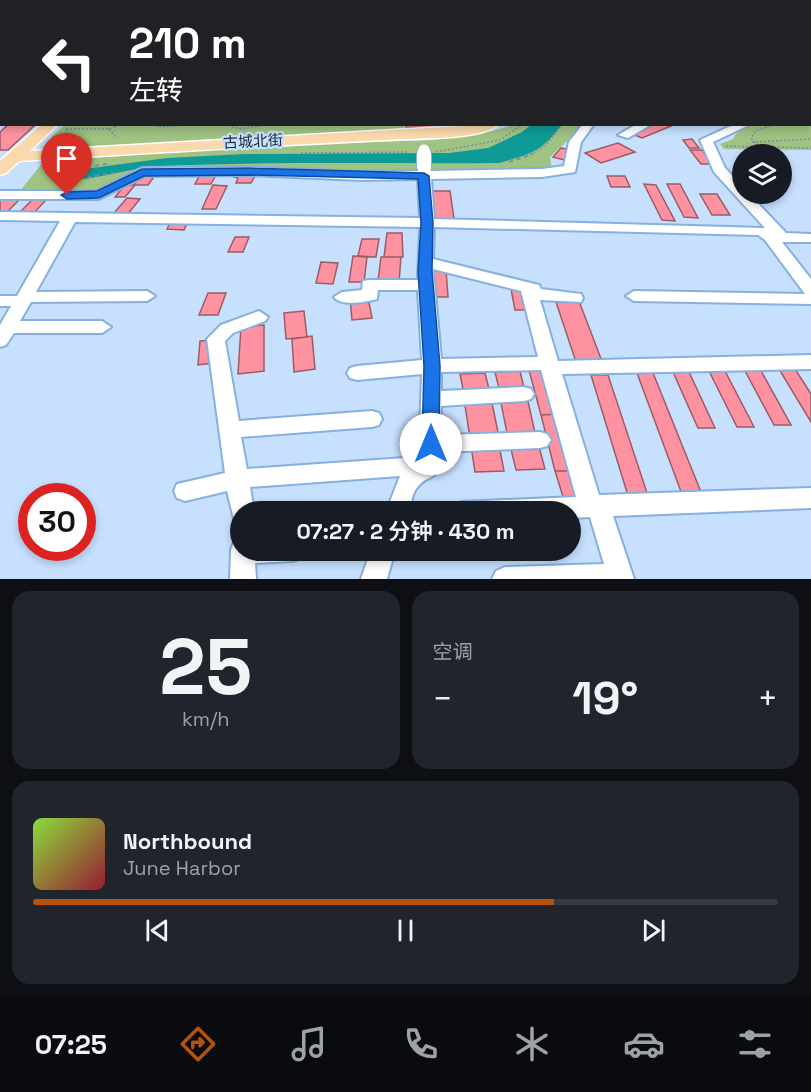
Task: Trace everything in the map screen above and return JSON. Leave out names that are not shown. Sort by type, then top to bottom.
[{"type":"main road","points":[[1,169],[49,126]]},
{"type":"main road","name":"古城北街","points":[[14,157],[254,141],[424,137],[448,128],[470,126]]},
{"type":"street","points":[[0,195],[99,195],[142,172],[249,171],[424,175],[570,169],[575,142],[587,126]]},
{"type":"street","points":[[624,135],[643,126]]},
{"type":"street","points":[[741,126],[706,140],[719,169],[776,237],[811,290]]},
{"type":"street","points":[[401,501],[407,483],[429,468],[430,454],[432,366],[425,262],[427,223],[424,137]]},
{"type":"street","points":[[0,216],[559,224],[761,231],[776,237],[811,238]]},
{"type":"street","points":[[4,334],[70,217]]},
{"type":"street","points":[[425,262],[533,289],[536,294],[575,298]]},
{"type":"street","points":[[342,297],[371,295],[369,285],[426,285]]},
{"type":"street","points":[[505,579],[620,577],[548,366],[528,288]]},
{"type":"street","points":[[0,301],[147,296]]},
{"type":"street","points":[[634,296],[811,299]]},
{"type":"street","points":[[241,501],[216,339],[227,329],[259,317]]},
{"type":"street","points":[[4,334],[102,327]]},
{"type":"street","points":[[357,373],[432,366],[543,363],[554,368],[811,362]]},
{"type":"street","points":[[430,399],[524,394]]},
{"type":"street","points":[[230,430],[372,419]]},
{"type":"street","points":[[185,491],[238,479],[540,440]]},
{"type":"street","points":[[581,506],[811,498]]},
{"type":"street","points":[[243,561],[243,579]]},
{"type":"street","points":[[374,579],[380,561]]},
{"type":"path","points":[[49,126],[110,129],[117,126]]},
{"type":"path","points":[[157,126],[173,126]]},
{"type":"path","points":[[231,126],[241,129],[258,126]]},
{"type":"path","points":[[504,164],[530,156],[548,147],[562,126]]},
{"type":"path","points":[[769,126],[756,131],[751,138],[752,142],[811,139]]},
{"type":"path","points":[[726,146],[732,146]]},
{"type":"path","points":[[792,148],[811,148]]},
{"type":"shaded area","points":[[64,126],[405,126],[403,132],[64,150],[48,144],[52,136]]},
{"type":"shaded area","points":[[510,126],[583,126],[550,157],[552,168],[372,175],[146,170],[132,172],[96,191],[19,192],[44,161],[252,146],[434,140],[493,131]]},
{"type":"shaded area","points":[[530,126],[560,126],[548,141],[534,151],[499,163],[202,164],[148,167],[93,178],[68,180],[56,178],[62,172],[167,158],[245,154],[449,153],[488,148]]},
{"type":"shaded area","points":[[750,126],[811,126],[811,150],[792,150],[792,144],[732,144],[732,149],[724,149],[720,144],[733,139],[739,132]]},
{"type":"building","points":[[7,126],[34,126],[8,150],[0,150],[0,132]]},
{"type":"building","points":[[435,126],[435,128],[406,127]]},
{"type":"building","points":[[651,126],[671,126],[642,138],[632,134]]},
{"type":"building","points":[[692,139],[699,148],[689,148],[683,140]]},
{"type":"building","points":[[618,143],[635,152],[601,163],[585,153]]},
{"type":"building","points":[[561,148],[571,150],[564,160],[553,157]]},
{"type":"building","points":[[690,150],[702,150],[713,164],[701,164]]},
{"type":"building","points":[[236,173],[256,174],[251,183],[236,183],[238,178],[234,177]]},
{"type":"building","points":[[142,174],[156,174],[148,185],[134,185]]},
{"type":"building","points":[[200,175],[216,175],[211,184],[195,184]]},
{"type":"building","points":[[607,176],[625,176],[630,187],[611,187]]},
{"type":"building","points":[[644,184],[656,185],[675,221],[662,220]]},
{"type":"building","points":[[667,184],[680,184],[698,218],[684,217]]},
{"type":"building","points":[[125,185],[135,185],[125,197],[115,197]]},
{"type":"building","points":[[213,185],[227,186],[216,209],[202,209]]},
{"type":"building","points":[[430,191],[450,191],[454,219],[433,220]]},
{"type":"building","points":[[700,194],[717,194],[730,215],[712,215]]},
{"type":"building","points":[[0,197],[22,197],[6,213],[0,213]]},
{"type":"building","points":[[127,198],[140,199],[127,215],[113,214]]},
{"type":"building","points":[[33,199],[46,200],[32,215],[18,214]]},
{"type":"building","points":[[171,221],[188,221],[184,230],[167,229]]},
{"type":"building","points":[[387,233],[402,233],[403,257],[384,257]]},
{"type":"building","points":[[235,237],[249,237],[243,252],[228,252]]},
{"type":"building","points":[[362,239],[379,239],[376,257],[358,256]]},
{"type":"building","points":[[353,256],[367,257],[364,282],[349,282]]},
{"type":"building","points":[[381,257],[401,257],[399,282],[378,281]]},
{"type":"building","points":[[321,262],[338,263],[333,284],[316,283]]},
{"type":"building","points":[[431,270],[446,270],[448,297],[432,297]]},
{"type":"building","points":[[511,289],[525,289],[530,310],[515,310]]},
{"type":"building","points":[[208,293],[226,293],[218,315],[199,315]]},
{"type":"building","points":[[368,297],[372,318],[352,320],[350,298]]},
{"type":"building","points":[[579,301],[603,364],[577,365],[556,302]]},
{"type":"building","points":[[304,311],[307,337],[286,339],[284,313]]},
{"type":"building","points":[[264,325],[264,371],[238,374],[241,327]]},
{"type":"building","points":[[312,336],[315,369],[294,372],[292,339]]},
{"type":"building","points":[[214,340],[213,363],[198,365],[200,341]]},
{"type":"building","points":[[744,369],[760,369],[791,425],[774,425]]},
{"type":"building","points":[[779,369],[795,369],[811,394],[811,422]]},
{"type":"building","points":[[529,370],[546,370],[559,414],[541,415]]},
{"type":"building","points":[[520,371],[525,392],[500,393],[495,372]]},
{"type":"building","points":[[709,371],[725,371],[754,427],[737,427]]},
{"type":"building","points":[[673,372],[689,372],[715,428],[698,428]]},
{"type":"building","points":[[485,373],[490,393],[464,394],[460,374]]},
{"type":"building","points":[[637,373],[653,373],[703,497],[683,497]]},
{"type":"building","points":[[591,375],[608,375],[649,499],[629,499]]},
{"type":"building","points":[[527,397],[536,437],[508,438],[500,398]]},
{"type":"building","points":[[491,398],[499,437],[470,438],[464,399]]},
{"type":"building","points":[[559,414],[575,471],[555,471],[541,415]]},
{"type":"building","points":[[538,443],[545,469],[516,470],[510,445]]},
{"type":"building","points":[[499,445],[504,471],[475,472],[471,446]]},
{"type":"building","points":[[555,471],[575,471],[584,502],[564,501]]},
{"type":"route","points":[[67,195],[99,195],[130,181],[142,172],[249,171],[424,176],[427,223],[425,271],[432,366],[431,444]]}]
